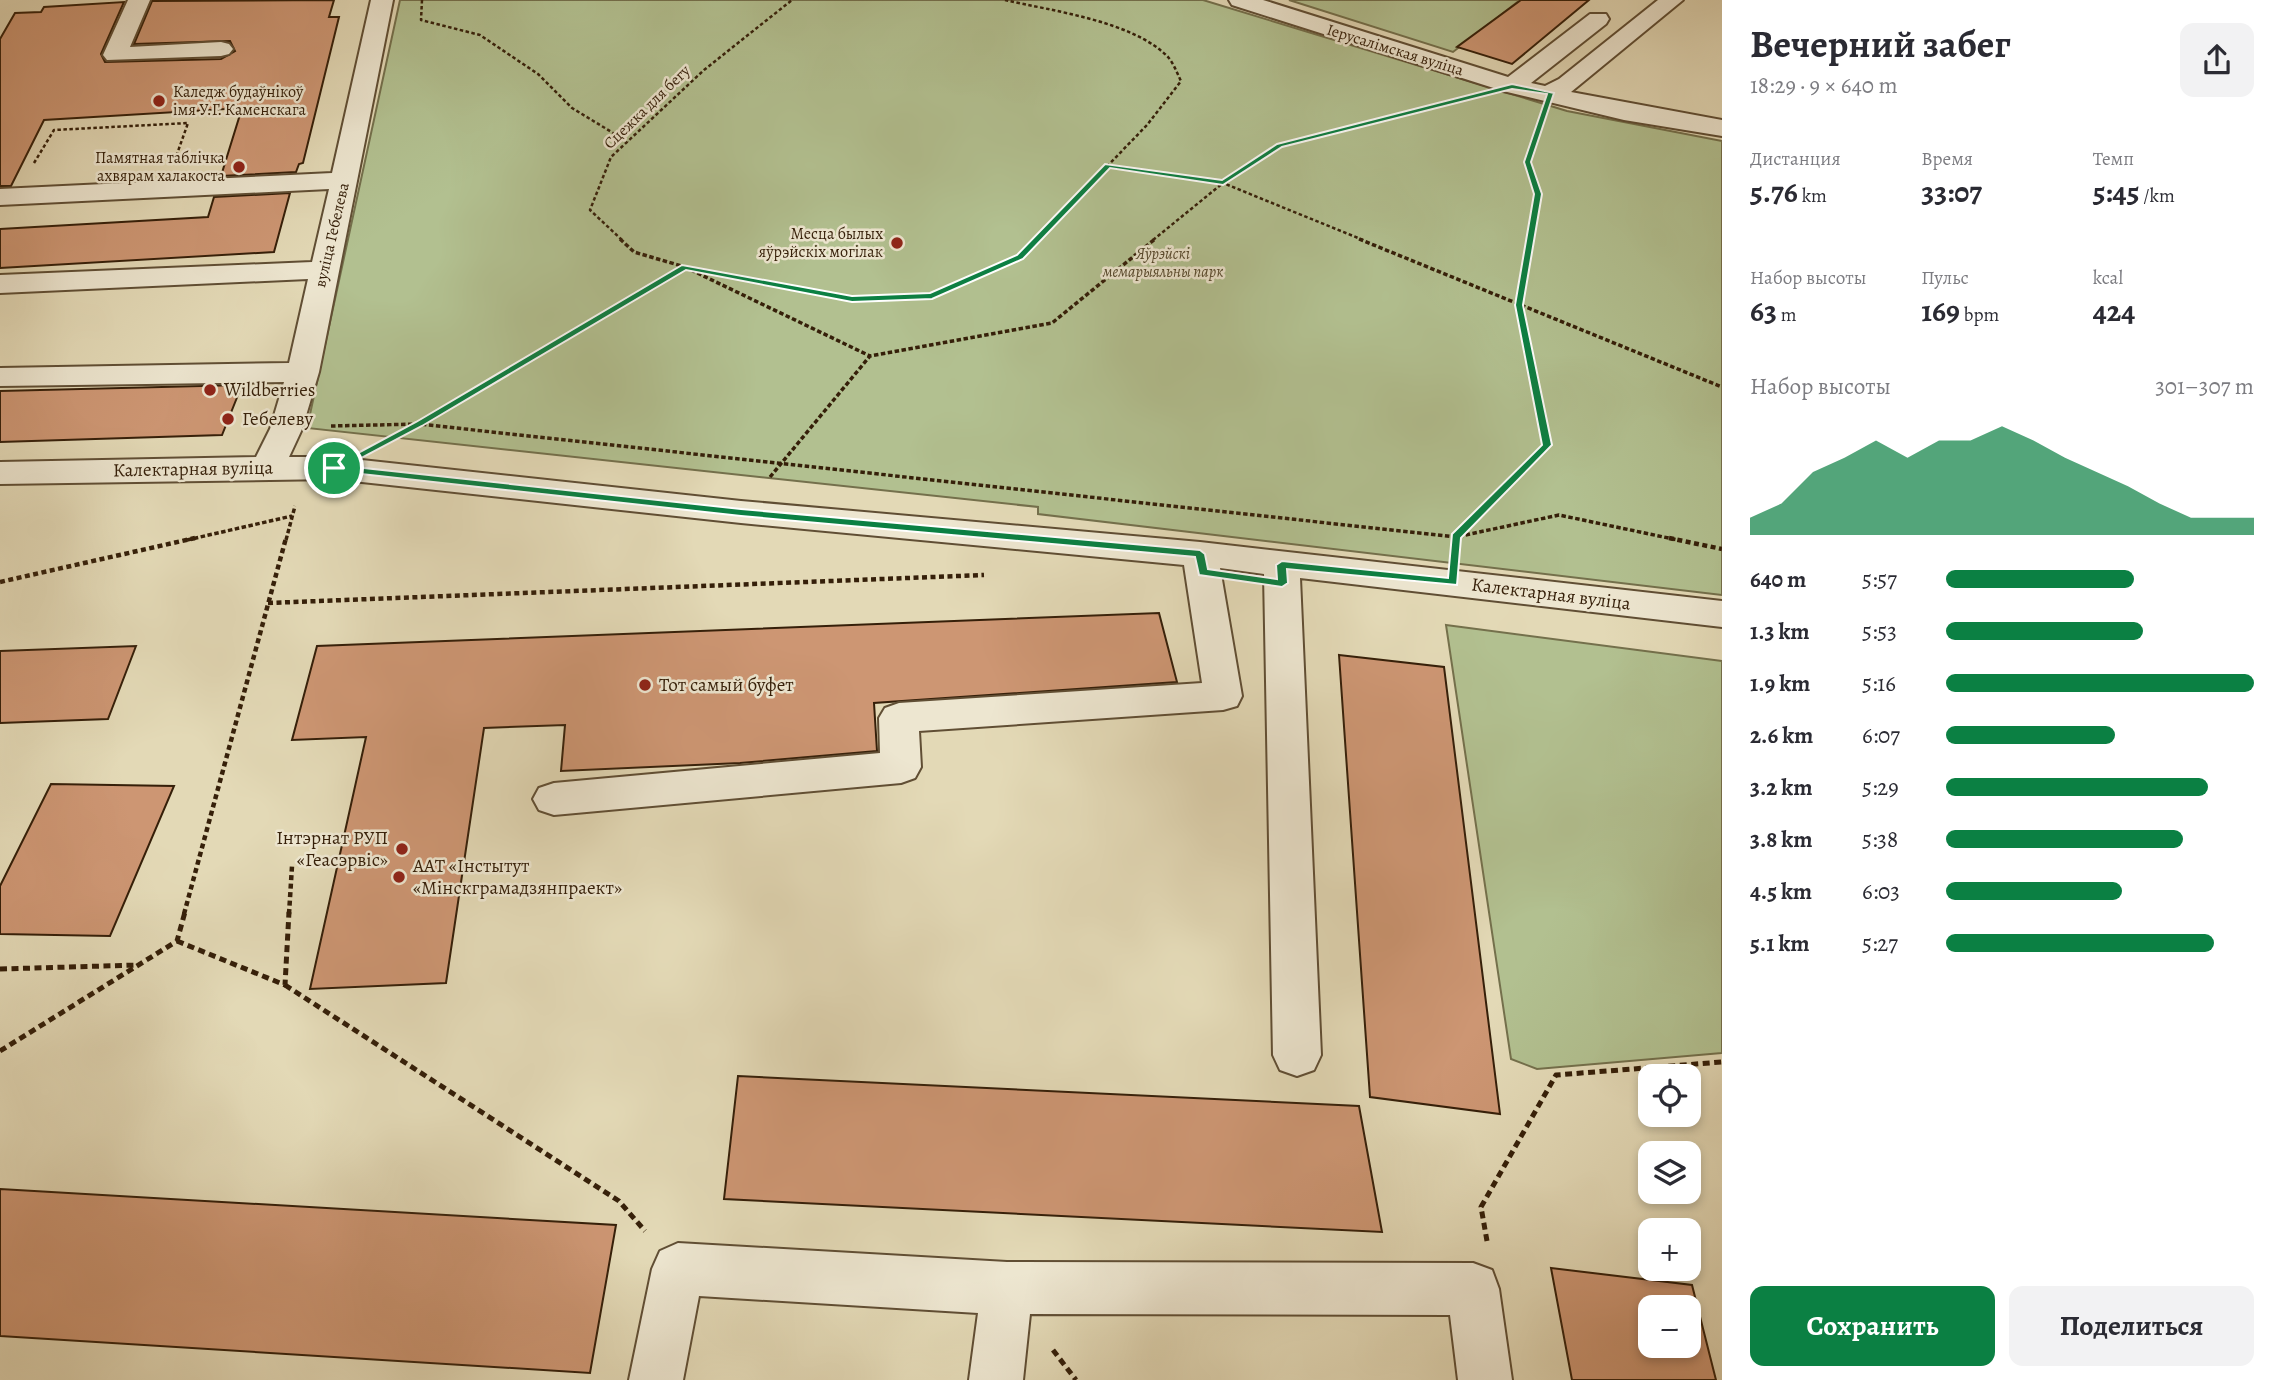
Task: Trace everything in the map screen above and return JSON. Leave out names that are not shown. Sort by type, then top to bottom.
[{"type":"street","points":[[139,0],[114,55],[221,49]]},
{"type":"street","name":"вуліца Гебелева","points":[[268,467],[286,429],[303,372],[382,0]]},
{"type":"street","name":"Іерусалімская вуліца","points":[[1240,0],[1512,86],[1624,111],[1722,128]]},
{"type":"street","points":[[1551,93],[1567,85],[1590,63],[1672,0]]},
{"type":"street","points":[[1512,86],[1598,19]]},
{"type":"street","points":[[1590,63],[1625,74]]},
{"type":"street","points":[[0,197],[345,180]]},
{"type":"street","points":[[0,284],[324,270]]},
{"type":"street","points":[[0,377],[303,372]]},
{"type":"street","name":"Калектарная вуліца","points":[[0,473],[334,468],[741,512],[1200,554],[1722,614]]},
{"type":"street","points":[[554,799],[901,767],[899,718],[1223,696],[1200,554]]},
{"type":"street","points":[[1282,565],[1297,1055]]},
{"type":"street","points":[[656,1380],[678,1269],[1007,1288],[1473,1289],[1485,1380]]},
{"type":"street","points":[[996,1380],[1007,1288]]},
{"type":"path","points":[[422,0],[421,20],[480,35],[538,74],[572,108],[628,142]]},
{"type":"path","name":"Сцежка для бегу","points":[[792,0],[704,70],[611,157],[590,210],[634,252],[685,267],[852,299],[932,296],[1020,257],[1147,125],[1181,81],[1168,57],[1153,45],[1114,28],[1005,0]]},
{"type":"path","points":[[334,468],[419,424],[685,267],[870,356],[1052,323],[1223,183],[1279,145],[1512,86]]},
{"type":"path","points":[[1453,583],[1456,537],[1547,445],[1519,305],[1538,194],[1527,162],[1551,93]]},
{"type":"path","points":[[1108,166],[1223,183],[1722,387]]},
{"type":"path","points":[[741,512],[870,356]]},
{"type":"path","points":[[331,426],[419,424],[1456,537],[1559,515],[1722,549]]},
{"type":"path","points":[[0,1051],[177,942],[299,494]]},
{"type":"path","points":[[0,582],[292,516]]},
{"type":"path","points":[[268,603],[985,575]]},
{"type":"path","points":[[285,985],[292,866]]},
{"type":"path","points":[[177,942],[285,985],[619,1201],[678,1269]]},
{"type":"path","points":[[0,969],[139,965]]},
{"type":"path","points":[[1488,1247],[1481,1208],[1556,1075],[1722,1062]]},
{"type":"green space","name":"Яўрэйскі мемарыяльны парк","points":[[400,0],[1203,0],[1567,111],[1722,141],[1722,595],[1038,514],[1038,507],[307,428]]},
{"type":"green space","points":[[1289,0],[1520,0],[1453,52]]},
{"type":"green space","points":[[1446,625],[1722,661],[1722,1053],[1537,1069],[1511,1059]]},
{"type":"building","name":"Каледж будаўнікоў імя У.Г. Каменскага","points":[[334,0],[329,17],[339,17],[303,163],[299,164],[296,172],[221,176],[242,108],[44,120],[11,186],[0,186],[0,39],[15,13],[41,12],[44,7],[124,2],[101,54],[105,62],[221,59],[235,51],[230,41],[134,44],[152,1]]},
{"type":"building","points":[[1521,0],[1589,0],[1512,64],[1457,47]]},
{"type":"building","points":[[290,193],[274,252],[0,268],[0,229],[208,217],[214,197]]},
{"type":"building","points":[[242,385],[222,435],[0,442],[0,391]]},
{"type":"building","name":"ААТ «Інстытут «Мінскграмадзянпраект»","points":[[1159,613],[1177,682],[874,703],[877,751],[740,763],[561,771],[565,725],[484,728],[446,983],[310,989],[366,737],[292,740],[317,646]]},
{"type":"building","points":[[136,646],[108,719],[0,723],[0,651]]},
{"type":"building","points":[[1339,655],[1444,667],[1500,1114],[1370,1097]]},
{"type":"building","points":[[51,784],[174,786],[110,936],[0,934],[0,886]]},
{"type":"building","points":[[738,1076],[1359,1106],[1382,1232],[724,1199]]},
{"type":"building","points":[[0,1189],[616,1225],[590,1373],[0,1336]]},
{"type":"building","points":[[1551,1268],[1638,1278],[1638,1281],[1692,1285],[1695,1295],[1638,1295],[1638,1358],[1701,1358],[1701,1321],[1716,1380],[1572,1380]]},
{"type":"place","name":"Каледж будаўнікоў імя У.Г. Каменскага","points":[[159,101]]},
{"type":"place","name":"Памятная таблічка ахвярам халакоста","points":[[239,167]]},
{"type":"place","name":"Месца былых яўрэйскіх могілак","points":[[897,243]]},
{"type":"place","name":"Wildberries","points":[[210,390]]},
{"type":"place","name":"Гебелеву","points":[[228,419]]},
{"type":"place","name":"Тот самый буфет","points":[[645,685]]},
{"type":"place","name":"Інтэрнат РУП «Геасэрвіс»","points":[[402,849]]},
{"type":"place","name":"ААТ «Інстытут «Мінскграмадзянпраект»","points":[[399,877]]},
{"type":"route","points":[[1512,86],[1551,93],[1527,162],[1538,194],[1519,305],[1547,445],[1456,537],[1453,583],[1282,565],[1282,583],[1203,572],[1200,554],[741,512],[334,468],[419,424],[685,267],[852,299],[932,296],[1020,257],[1108,166],[1223,183],[1279,145],[1512,86]]}]
